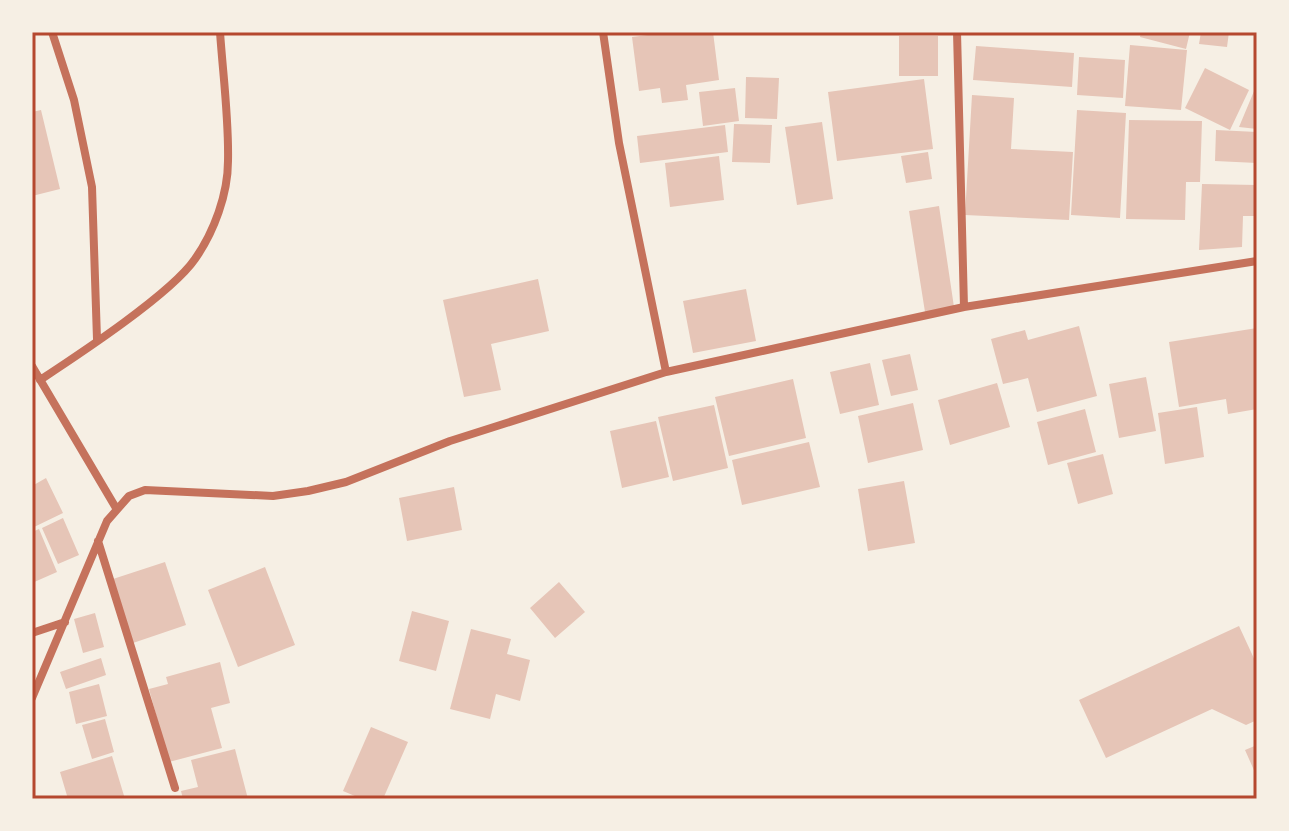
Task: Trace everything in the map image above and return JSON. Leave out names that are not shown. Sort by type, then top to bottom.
[{"type":"street","points":[[52,32],[74,100],[92,187],[97,339]]},
{"type":"street","points":[[40,380],[163,290],[194,261],[224,195],[229,162],[220,32]]},
{"type":"street","points":[[603,32],[619,143],[666,372]]},
{"type":"street","points":[[957,32],[964,307]]},
{"type":"street","points":[[32,698],[98,541],[116,508],[129,496],[145,490],[273,496],[333,485],[450,441],[666,372],[964,307],[1257,261]]},
{"type":"street","points":[[32,366],[116,508]]},
{"type":"street","points":[[98,541],[175,788]]},
{"type":"street","points":[[32,633],[65,622]]},
{"type":"building","points":[[671,32],[713,32],[719,80],[686,85],[688,100],[662,103],[660,88],[639,91],[632,37]]},
{"type":"building","points":[[1141,32],[1190,32],[1186,49],[1140,37]]},
{"type":"building","points":[[1201,32],[1229,32],[1227,47],[1199,44]]},
{"type":"building","points":[[899,36],[938,36],[938,76],[899,76]]},
{"type":"building","points":[[1130,45],[1187,50],[1181,110],[1125,106]]},
{"type":"building","points":[[976,46],[1074,53],[1072,87],[973,80]]},
{"type":"building","points":[[1079,57],[1125,60],[1123,98],[1077,95]]},
{"type":"building","points":[[1205,68],[1249,90],[1230,130],[1185,108]]},
{"type":"building","points":[[746,77],[779,78],[777,119],[745,118]]},
{"type":"building","points":[[924,79],[933,149],[837,161],[828,92]]},
{"type":"building","points":[[1257,84],[1257,129],[1239,127]]},
{"type":"building","points":[[735,88],[739,121],[703,126],[699,92]]},
{"type":"building","points":[[972,95],[1014,98],[1011,149],[1073,152],[1069,220],[965,215]]},
{"type":"building","points":[[41,110],[60,189],[32,196],[32,112]]},
{"type":"building","points":[[1077,110],[1126,113],[1120,218],[1071,215]]},
{"type":"building","points":[[1129,120],[1202,121],[1200,182],[1186,182],[1185,220],[1126,219]]},
{"type":"building","points":[[822,122],[833,199],[797,205],[785,127]]},
{"type":"building","points":[[734,124],[772,125],[770,163],[732,162]]},
{"type":"building","points":[[725,125],[728,152],[640,163],[637,136]]},
{"type":"building","points":[[1216,130],[1257,132],[1257,163],[1215,161]]},
{"type":"building","points":[[928,152],[932,179],[906,183],[901,156]]},
{"type":"building","points":[[719,156],[724,200],[670,207],[665,163]]},
{"type":"building","points":[[1202,184],[1257,185],[1257,216],[1243,216],[1242,247],[1199,250]]},
{"type":"building","points":[[939,206],[954,307],[925,312],[909,211]]},
{"type":"building","points":[[538,279],[549,331],[491,344],[501,390],[464,397],[443,300]]},
{"type":"building","points":[[746,289],[756,341],[693,353],[683,301]]},
{"type":"building","points":[[1079,326],[1097,396],[1037,412],[1028,378],[1003,384],[991,339],[1025,330],[1028,340]]},
{"type":"building","points":[[1257,328],[1257,409],[1228,414],[1226,399],[1179,407],[1169,342]]},
{"type":"building","points":[[910,354],[918,390],[891,396],[882,360]]},
{"type":"building","points":[[870,363],[879,405],[840,414],[830,372]]},
{"type":"building","points":[[1146,377],[1156,431],[1119,438],[1109,384]]},
{"type":"building","points":[[793,379],[806,438],[729,456],[715,397]]},
{"type":"building","points":[[997,383],[1010,427],[950,445],[938,400]]},
{"type":"building","points":[[913,403],[923,450],[868,463],[858,416]]},
{"type":"building","points":[[714,405],[728,468],[673,481],[658,417]]},
{"type":"building","points":[[1197,407],[1204,457],[1165,464],[1158,413]]},
{"type":"building","points":[[1085,409],[1096,452],[1048,465],[1037,422]]},
{"type":"building","points":[[656,421],[669,477],[622,488],[610,431]]},
{"type":"building","points":[[809,442],[820,487],[742,505],[732,460]]},
{"type":"building","points":[[1103,454],[1113,494],[1078,504],[1067,463]]},
{"type":"building","points":[[46,478],[63,513],[32,528],[32,486]]},
{"type":"building","points":[[904,481],[915,543],[868,551],[858,489]]},
{"type":"building","points":[[454,487],[462,530],[407,541],[399,498]]},
{"type":"building","points":[[63,518],[79,555],[58,564],[42,528]]},
{"type":"building","points":[[39,529],[57,572],[32,583],[32,532]]},
{"type":"building","points":[[165,562],[186,625],[133,643],[113,579]]},
{"type":"building","points":[[265,567],[295,645],[238,667],[208,590]]},
{"type":"building","points":[[559,582],[585,612],[555,638],[530,608]]},
{"type":"building","points":[[412,611],[449,621],[436,671],[399,661]]},
{"type":"building","points":[[95,613],[104,647],[83,653],[74,619]]},
{"type":"building","points":[[1239,626],[1257,665],[1257,720],[1246,725],[1212,709],[1106,758],[1079,700]]},
{"type":"building","points":[[471,629],[511,639],[507,654],[530,660],[520,701],[496,694],[490,719],[450,709]]},
{"type":"building","points":[[101,658],[106,675],[66,689],[60,672]]},
{"type":"building","points":[[220,662],[230,703],[211,708],[222,748],[169,762],[149,689],[168,684],[166,677]]},
{"type":"building","points":[[99,684],[107,716],[76,724],[69,692]]},
{"type":"building","points":[[105,719],[114,752],[92,759],[82,725]]},
{"type":"building","points":[[371,727],[408,742],[383,799],[362,799],[343,791]]},
{"type":"building","points":[[1257,745],[1257,777],[1245,750]]},
{"type":"building","points":[[235,749],[248,799],[183,799],[181,791],[198,787],[191,760]]},
{"type":"building","points":[[112,756],[125,799],[68,799],[60,772]]}]
